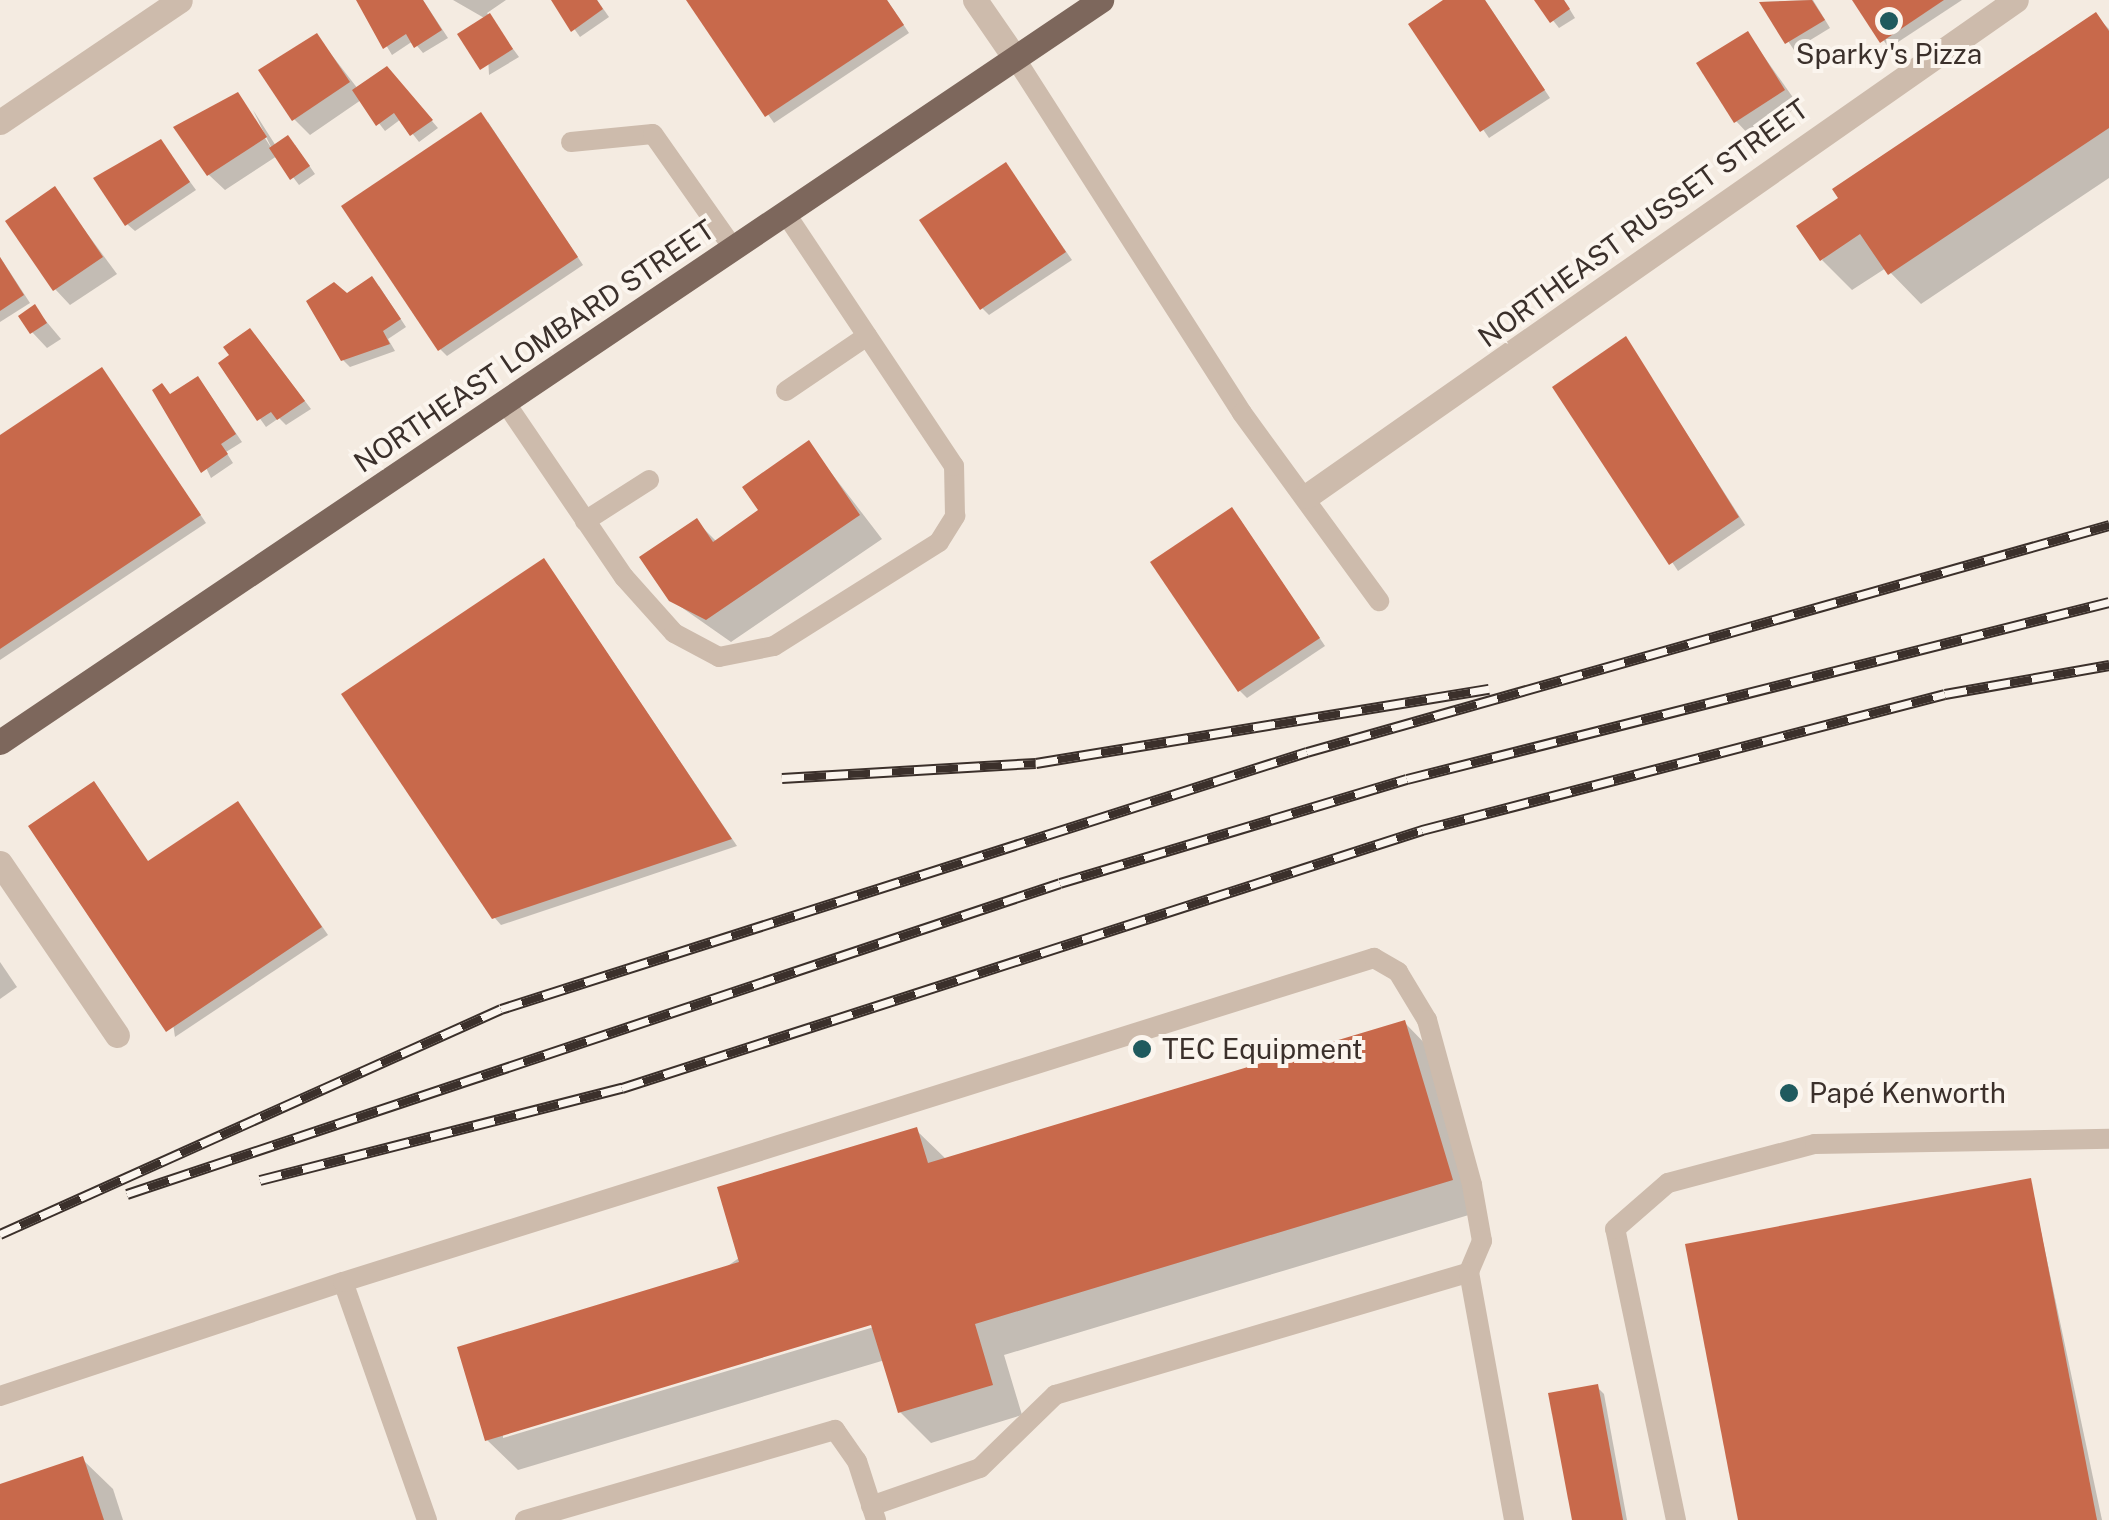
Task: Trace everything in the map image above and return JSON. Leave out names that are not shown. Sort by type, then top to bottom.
[{"type":"main road","name":"NORTHEAST LOMBARD STREET","points":[[0,742],[1101,0]]},
{"type":"street","points":[[0,122],[180,0]]},
{"type":"street","points":[[975,0],[1014,58]]},
{"type":"street","name":"NORTHEAST RUSSET STREET","points":[[1307,496],[2016,0]]},
{"type":"street","points":[[0,863],[117,1035]]},
{"type":"lane","points":[[1014,58],[1242,413],[1307,496],[1379,602]]},
{"type":"lane","points":[[570,142],[654,134],[733,248]]},
{"type":"lane","points":[[504,402],[586,521],[674,633],[719,658],[774,646],[940,542],[956,516],[954,466],[785,213]]},
{"type":"lane","points":[[786,391],[867,336]]},
{"type":"lane","points":[[586,521],[649,480]]},
{"type":"lane","points":[[0,1396],[343,1282],[1374,958],[1398,972],[1427,1020],[1482,1241],[1468,1272],[1514,1520]]},
{"type":"lane","points":[[1676,1520],[1615,1229],[1668,1183],[1815,1144],[2109,1139]]},
{"type":"lane","points":[[525,1520],[835,1430],[873,1513],[980,1468],[1055,1395],[1468,1272]]},
{"type":"lane","points":[[343,1282],[427,1520]]},
{"type":"building","points":[[356,0],[423,0],[442,30],[414,48],[406,34],[383,49]]},
{"type":"building","points":[[551,0],[597,0],[603,9],[571,32]]},
{"type":"building","points":[[686,0],[887,0],[904,25],[765,117]]},
{"type":"building","points":[[1443,0],[1485,0],[1545,90],[1480,132],[1408,24]]},
{"type":"building","points":[[1534,0],[1564,0],[1570,9],[1550,23]]},
{"type":"building","points":[[1812,0],[1825,20],[1785,44],[1759,2]]},
{"type":"building","name":"Sparky's Pizza","points":[[1852,0],[1944,0],[1880,43]]},
{"type":"building","points":[[2096,12],[2109,31],[2109,128],[1888,275],[1860,234],[1820,261],[1796,226],[1838,198],[1832,189]]},
{"type":"building","points":[[490,13],[513,49],[480,70],[457,34]]},
{"type":"building","points":[[1748,31],[1785,90],[1734,123],[1696,63]]},
{"type":"building","points":[[317,33],[350,82],[292,121],[258,70]]},
{"type":"building","points":[[387,66],[433,120],[410,136],[394,113],[376,126],[352,90]]},
{"type":"building","points":[[238,92],[267,137],[207,176],[173,127]]},
{"type":"building","points":[[481,112],[578,257],[438,351],[341,206]]},
{"type":"building","points":[[288,135],[310,166],[290,180],[269,148]]},
{"type":"building","points":[[161,139],[190,182],[125,226],[93,178]]},
{"type":"building","points":[[1006,162],[1066,252],[980,310],[919,220]]},
{"type":"building","points":[[55,186],[103,257],[53,291],[5,221]]},
{"type":"building","points":[[0,257],[24,295],[0,311]]},
{"type":"building","points":[[372,276],[401,319],[383,331],[390,344],[341,361],[306,301],[334,282],[347,293]]},
{"type":"building","points":[[35,304],[47,323],[30,334],[18,316]]},
{"type":"building","points":[[250,328],[305,401],[277,420],[271,412],[257,421],[218,363],[229,355],[223,347]]},
{"type":"building","points":[[1626,336],[1739,517],[1669,565],[1552,387]]},
{"type":"building","points":[[102,367],[201,515],[0,649],[0,435]]},
{"type":"building","points":[[198,376],[236,434],[221,444],[228,454],[201,473],[152,390],[162,383],[170,394]]},
{"type":"building","points":[[809,440],[860,515],[706,620],[669,601],[639,557],[697,518],[713,542],[758,510],[742,487]]},
{"type":"building","points":[[1232,507],[1320,638],[1238,692],[1150,562]]},
{"type":"building","points":[[544,558],[732,839],[492,919],[341,694]]},
{"type":"building","points":[[94,781],[148,861],[238,801],[322,927],[166,1032],[28,826]]},
{"type":"building","points":[[1405,1020],[1453,1180],[975,1324],[993,1385],[898,1413],[871,1325],[485,1441],[457,1347],[739,1262],[717,1187],[917,1127],[928,1163]]},
{"type":"building","points":[[2031,1178],[2097,1520],[1738,1520],[1685,1244]]},
{"type":"building","points":[[1598,1384],[1623,1520],[1572,1520],[1548,1393]]},
{"type":"building","points":[[83,1456],[104,1520],[0,1520],[0,1484]]},
{"type":"railway","points":[[0,1234],[501,1009],[1307,752],[2109,525]]},
{"type":"railway","points":[[127,1194],[1060,883],[1407,779],[2109,602]]},
{"type":"railway","points":[[260,1180],[622,1088],[1422,830],[1945,694],[2109,665]]},
{"type":"railway","points":[[782,778],[1036,763],[1489,689]]},
{"type":"place","name":"Sparky's Pizza","points":[[1889,21]]},
{"type":"place","name":"TEC Equipment","points":[[1142,1049]]},
{"type":"place","name":"Papé Kenworth","points":[[1789,1093]]}]
